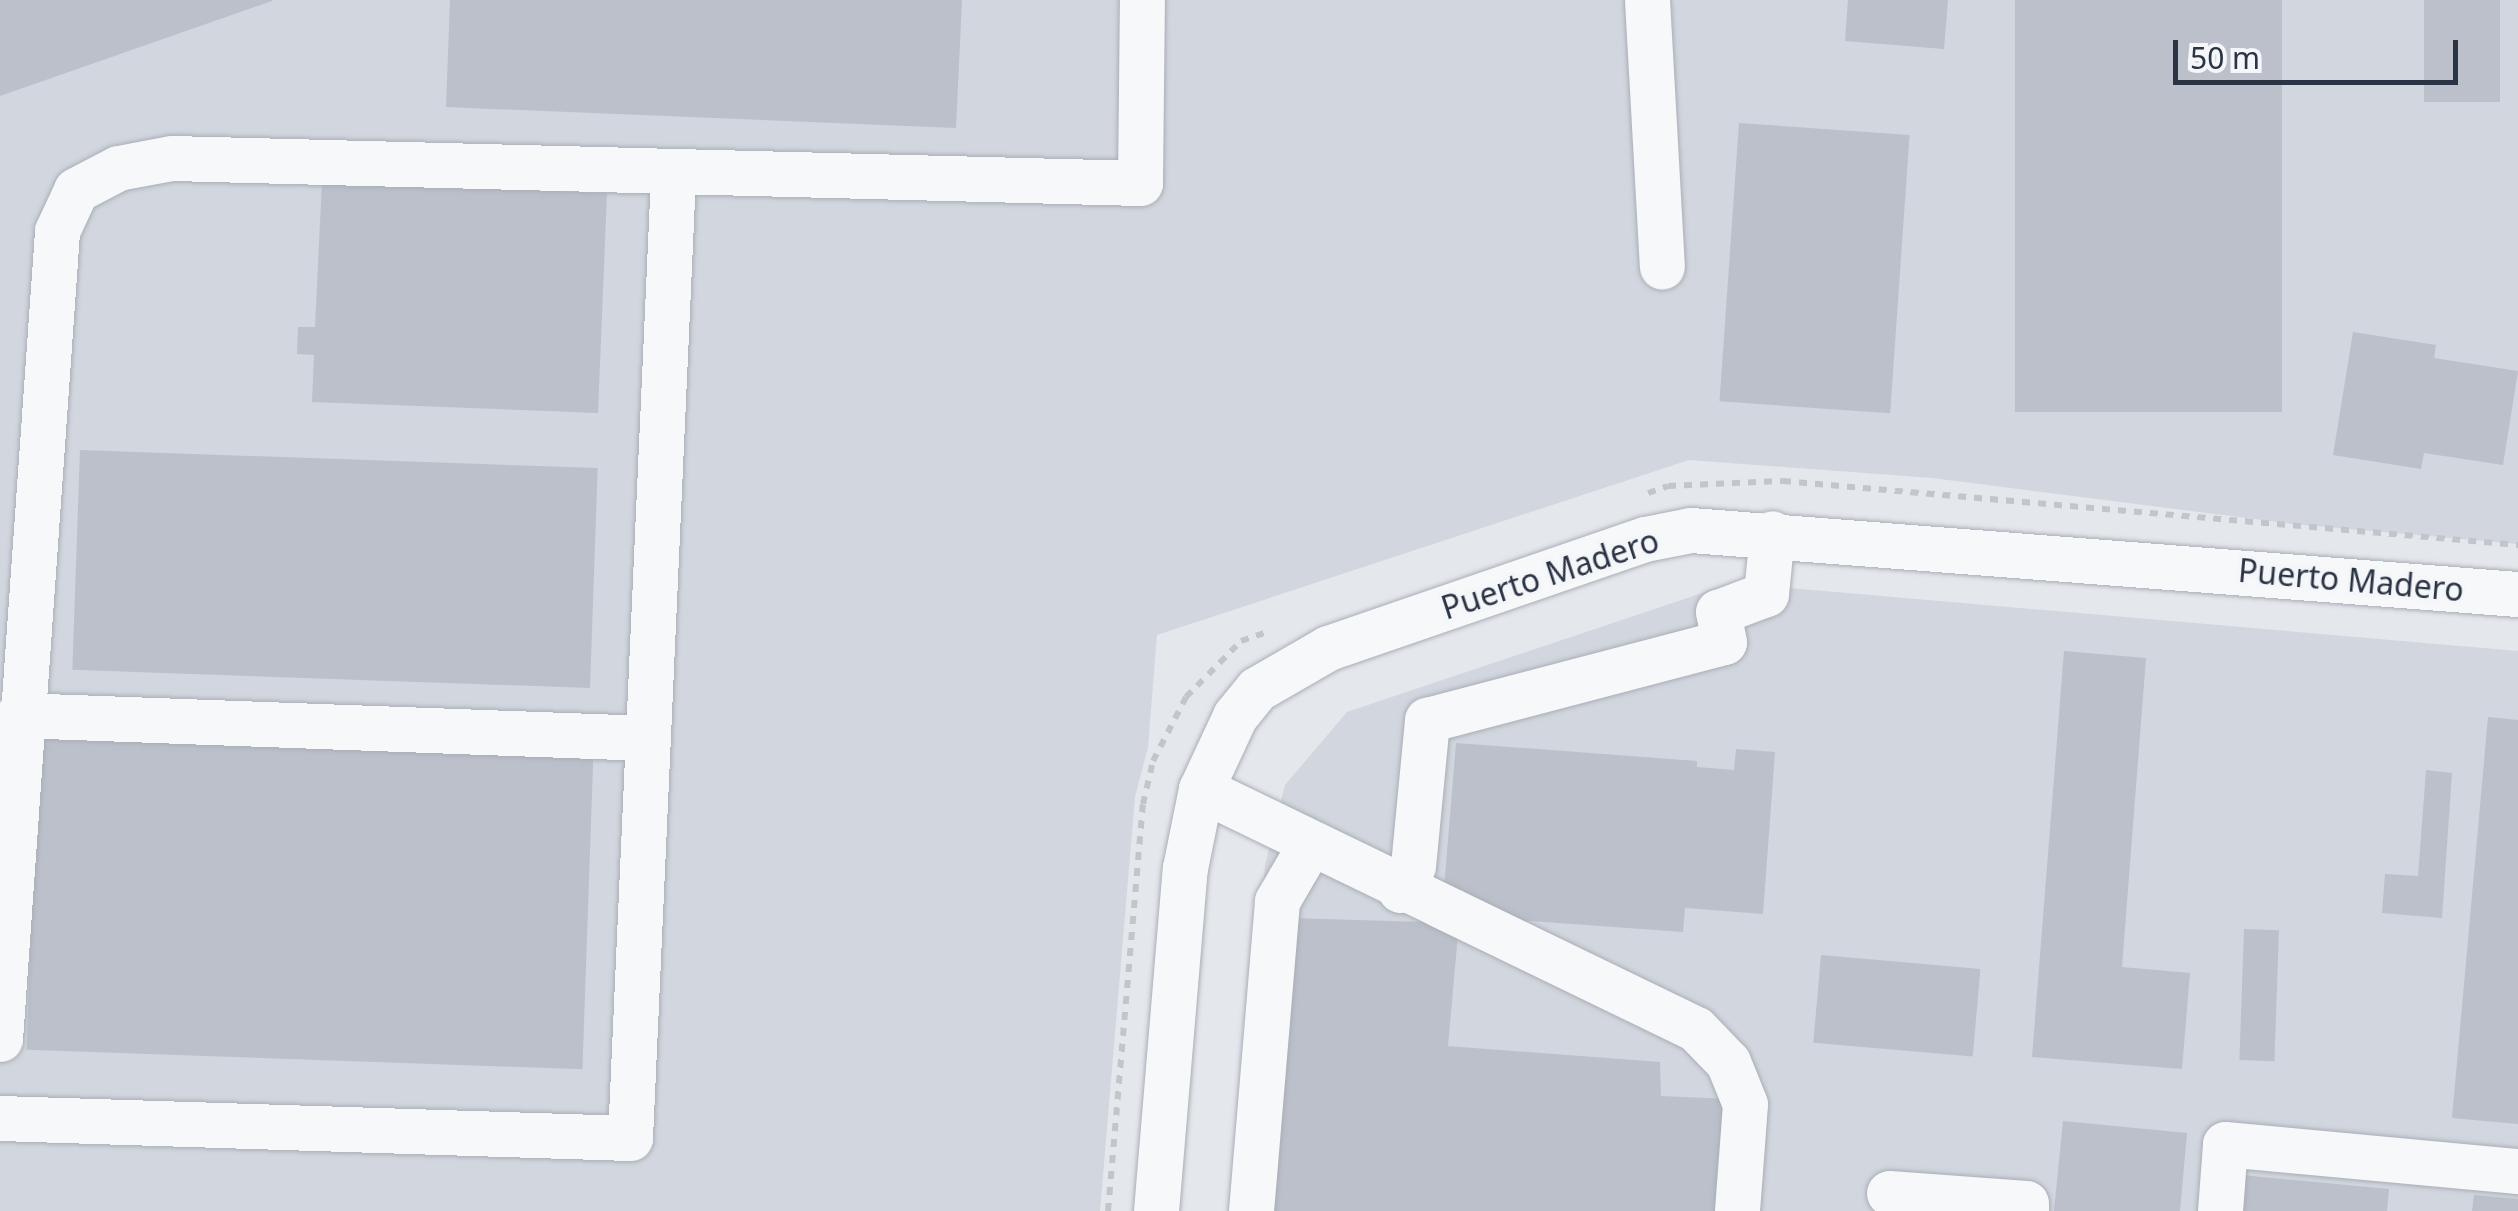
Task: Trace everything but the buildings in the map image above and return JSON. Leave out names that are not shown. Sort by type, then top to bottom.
[{"type":"street","points":[[0,1039],[18,714],[57,231],[76,190],[118,168],[172,158],[672,175],[1140,183],[1142,0]]},
{"type":"street","points":[[1647,0],[1662,267]]},
{"type":"street","points":[[0,1118],[630,1138],[672,175]]},
{"type":"street","name":"Puerto Madero","points":[[1156,1211],[1188,841],[1201,789],[1226,732],[1257,689],[1328,648],[1646,539],[1691,530],[1772,533],[2518,594]]},
{"type":"street","points":[[1400,890],[1413,866],[1427,720],[1724,642],[1718,612],[1766,594],[1772,533]]},
{"type":"street","points":[[18,714],[647,738]]},
{"type":"street","points":[[1201,789],[1309,846],[1696,1030],[1714,1044],[1739,1082],[1745,1104],[1738,1211]]},
{"type":"street","points":[[1252,1211],[1278,901],[1309,846]]},
{"type":"street","points":[[2220,1211],[2226,1144],[2518,1171]]},
{"type":"street","points":[[1889,1193],[2026,1203],[2026,1211]]},
{"type":"shaded area","points":[[0,0],[2518,0],[2518,544],[2293,524],[1932,478],[1689,460],[1157,635],[1148,747],[1135,797],[1100,1211],[0,1211]]},
{"type":"shaded area","points":[[1732,583],[2518,651],[2518,1211],[1240,1211],[1265,865],[1285,785],[1347,712]]}]
